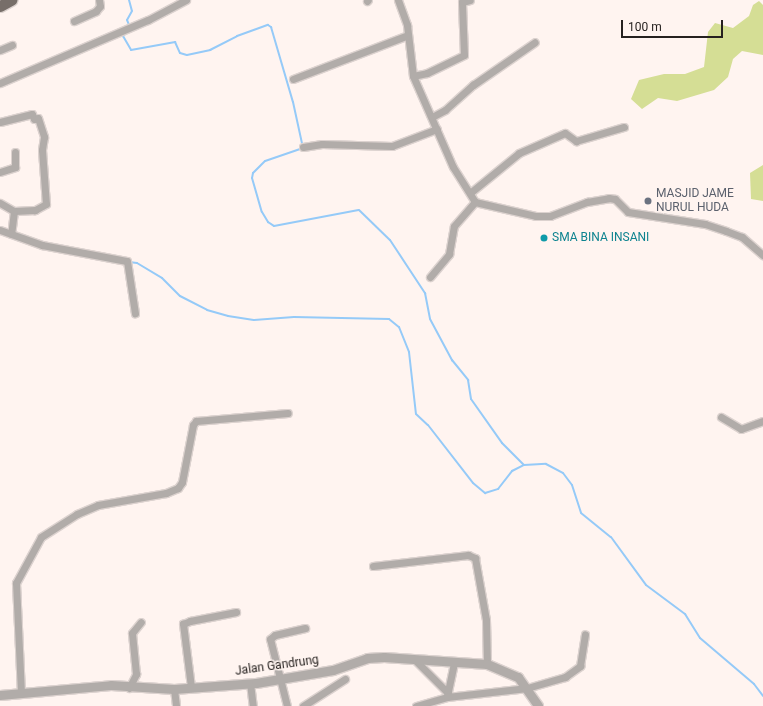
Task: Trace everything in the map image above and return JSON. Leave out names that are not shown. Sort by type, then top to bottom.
[{"type":"main road","points":[[0,6],[11,0]]},
{"type":"street","points":[[74,21],[96,11],[100,6],[99,0]]},
{"type":"street","points":[[0,84],[148,20],[186,0]]},
{"type":"street","points":[[398,0],[404,13],[413,76],[453,167],[475,202],[536,216],[550,216],[587,202],[609,198],[615,199],[628,212],[705,224],[742,237],[763,255]]},
{"type":"street","points":[[413,76],[427,73],[464,54],[462,1],[470,0]]},
{"type":"street","points":[[292,79],[408,35]]},
{"type":"street","points":[[432,117],[445,110],[473,85],[535,42]]},
{"type":"street","points":[[0,50],[12,45]]},
{"type":"street","points":[[0,122],[32,114],[34,118],[38,118],[44,137],[42,150],[46,204],[35,210],[14,211],[0,203]]},
{"type":"street","points":[[470,193],[519,153],[565,133],[576,141],[624,127]]},
{"type":"street","points":[[303,147],[327,144],[392,146],[437,129]]},
{"type":"street","points":[[0,172],[15,167],[15,152]]},
{"type":"street","points":[[430,277],[449,254],[454,226],[475,202]]},
{"type":"street","points":[[11,234],[14,211]]},
{"type":"street","points":[[0,230],[42,245],[127,261],[135,313]]},
{"type":"street","points":[[21,693],[16,583],[41,538],[77,514],[98,505],[166,494],[178,488],[182,482],[193,425],[196,420],[288,412]]},
{"type":"street","points":[[721,417],[741,429],[763,421]]},
{"type":"street","points":[[372,566],[468,555],[475,558],[486,620],[487,664]]},
{"type":"street","points":[[191,687],[183,624],[190,620],[236,612]]},
{"type":"street","points":[[129,688],[136,674],[132,633],[141,622]]},
{"type":"street","points":[[287,706],[278,679],[270,639],[275,635],[306,628]]},
{"type":"street","points":[[416,706],[448,695],[525,686],[565,677],[580,666],[585,634]]},
{"type":"street","name":"Jalan Gandrung","points":[[0,695],[111,685],[129,688],[174,689],[250,683],[333,670],[372,657],[487,664],[512,673],[525,686],[538,706]]},
{"type":"street","points":[[415,660],[448,695]]},
{"type":"street","points":[[448,695],[454,663]]},
{"type":"street","points":[[302,706],[345,679]]},
{"type":"street","points":[[250,683],[253,706]]},
{"type":"street","points":[[174,689],[176,706]]},
{"type":"green space","points":[[759,1],[763,5],[763,55],[742,51],[733,59],[728,77],[714,90],[677,101],[658,98],[642,109],[631,99],[639,80],[664,74],[685,74],[704,67],[708,32],[715,23],[733,28],[749,16],[753,5]]},
{"type":"green space","points":[[763,165],[763,201],[751,199],[750,173]]},
{"type":"waterway","points":[[129,0],[132,11],[127,20],[130,27]]},
{"type":"waterway","points":[[127,32],[123,36],[131,50],[175,42],[180,53],[187,55],[210,50],[237,36],[268,25],[271,27],[293,102],[303,148],[265,161],[253,173],[252,178],[262,212],[268,222],[274,226],[359,210],[390,240],[425,293],[430,319],[452,360],[468,380],[471,399],[502,443],[524,465],[546,464],[563,473],[572,485],[581,513],[611,537],[646,585],[685,614],[700,638],[754,684],[763,696]]},
{"type":"waterway","points":[[129,262],[137,263],[162,278],[180,296],[207,310],[228,316],[254,320],[294,317],[389,319],[399,327],[409,352],[416,414],[428,425],[473,483],[485,493],[498,489],[512,471],[524,465]]},
{"type":"place","name":"MASJID JAME NURUL HUDA","points":[[648,201]]},
{"type":"place","name":"SMA BINA INSANI","points":[[544,238]]}]
